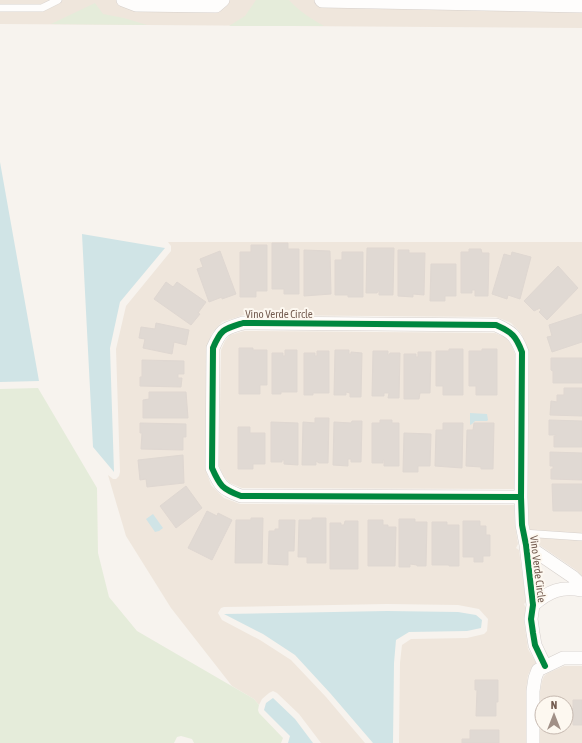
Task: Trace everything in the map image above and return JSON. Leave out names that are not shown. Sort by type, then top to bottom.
[{"type":"street","points":[[123,0],[136,5],[216,6],[223,0]]},
{"type":"street","points":[[321,0],[418,1],[582,6]]},
{"type":"street","name":"Vino Verde Circle","points":[[521,497],[241,496],[226,490],[218,481],[212,468],[214,348],[219,336],[227,328],[244,323],[496,325],[508,330],[517,339],[522,352],[522,525],[534,605],[531,619],[535,644],[545,666]]},
{"type":"street","name":"Vino Verde Circle","points":[[525,539],[573,577],[582,586]]},
{"type":"street","points":[[534,605],[544,596],[555,590],[572,588],[582,590]]},
{"type":"street","points":[[533,743],[533,691],[538,670],[563,658],[582,658]]},
{"type":"lane","points":[[0,8],[42,8],[58,0]]},
{"type":"lane","points":[[525,539],[582,537]]},
{"type":"shaded area","points":[[0,0],[582,0],[582,28],[0,24]]},
{"type":"shaded area","points":[[0,162],[39,381],[0,382]]},
{"type":"shaded area","points":[[82,234],[165,248],[120,302],[110,348],[114,472],[93,447]]},
{"type":"shaded area","points":[[168,242],[582,242],[582,576],[576,570],[532,540],[529,524],[528,497],[529,352],[521,333],[511,323],[496,317],[244,315],[222,322],[212,333],[206,348],[205,468],[211,485],[224,498],[240,504],[514,505],[518,544],[516,548],[519,550],[526,602],[524,604],[526,608],[524,620],[526,635],[528,649],[536,663],[528,675],[526,691],[526,743],[399,743],[400,663],[402,645],[411,639],[467,638],[484,634],[487,631],[488,619],[479,609],[458,605],[387,604],[221,608],[218,613],[222,620],[260,640],[291,660],[326,697],[365,743],[321,743],[299,714],[277,693],[273,691],[269,693],[262,699],[259,705],[254,699],[232,686],[171,608],[126,536],[108,475],[113,479],[116,479],[120,472],[116,349],[126,306],[171,251],[171,246]]},
{"type":"shaded area","points":[[244,331],[495,333],[505,337],[511,344],[515,354],[514,489],[242,488],[230,483],[223,476],[219,466],[221,350],[225,341],[230,335]]},
{"type":"shaded area","points":[[470,413],[487,414],[488,420],[475,421],[470,425]]},
{"type":"shaded area","points":[[153,514],[163,528],[155,532],[146,519]]},
{"type":"shaded area","points":[[387,611],[458,612],[476,615],[482,620],[481,628],[467,631],[409,632],[396,640],[394,663],[393,743],[373,743],[295,655],[263,634],[224,614]]},
{"type":"shaded area","points":[[564,666],[582,666],[582,743],[540,743],[540,735],[574,735],[574,695],[540,695],[544,676]]},
{"type":"shaded area","points":[[273,698],[295,719],[313,743],[288,743],[290,736],[264,710],[266,703]]},
{"type":"green space","points":[[256,0],[289,0],[314,21],[324,26],[229,26],[245,16]]},
{"type":"green space","points":[[95,3],[103,14],[124,18],[147,25],[51,24]]},
{"type":"green space","points":[[38,388],[97,488],[98,553],[109,597],[137,631],[254,699],[259,705],[259,713],[283,738],[281,743],[194,743],[192,739],[181,736],[177,737],[174,743],[0,743],[0,389]]},
{"type":"building","points":[[272,243],[288,243],[288,249],[299,249],[299,294],[284,294],[284,289],[272,289]]},
{"type":"building","points":[[251,245],[267,245],[267,291],[256,291],[256,297],[240,297],[240,252],[251,252]]},
{"type":"building","points":[[367,248],[394,248],[393,295],[379,295],[379,291],[377,293],[366,293]]},
{"type":"building","points":[[469,249],[481,249],[482,253],[489,253],[488,296],[475,296],[475,290],[472,290],[472,293],[461,293],[461,252],[469,252]]},
{"type":"building","points":[[304,250],[330,251],[331,294],[304,296]]},
{"type":"building","points":[[398,250],[409,250],[409,253],[425,253],[424,295],[413,294],[413,297],[398,296]]},
{"type":"building","points":[[220,251],[236,294],[209,302],[197,269],[203,267],[200,259]]},
{"type":"building","points":[[342,252],[363,252],[363,297],[335,295],[335,260],[342,260]]},
{"type":"building","points":[[512,252],[531,257],[520,299],[508,295],[507,299],[492,294],[504,254],[511,256]]},
{"type":"building","points":[[431,264],[456,264],[456,296],[445,296],[445,301],[430,301]]},
{"type":"building","points":[[558,266],[578,288],[547,320],[539,312],[541,310],[540,308],[534,311],[524,301]]},
{"type":"building","points":[[166,282],[173,287],[177,282],[206,302],[198,313],[200,314],[191,325],[154,299]]},
{"type":"building","points":[[582,314],[582,342],[552,352],[547,337],[552,336],[549,325]]},
{"type":"building","points":[[156,323],[189,330],[186,345],[174,342],[172,354],[143,348],[145,339],[139,338],[141,327],[155,329]]},
{"type":"building","points":[[239,348],[267,350],[267,385],[260,385],[260,394],[239,394]]},
{"type":"building","points":[[449,349],[463,349],[463,395],[443,395],[443,386],[436,386],[436,351],[449,351]]},
{"type":"building","points":[[482,349],[497,349],[497,395],[476,395],[476,386],[469,386],[469,351],[482,351]]},
{"type":"building","points":[[285,350],[297,350],[297,392],[281,392],[281,394],[272,394],[272,353],[283,353],[283,356],[285,356]]},
{"type":"building","points":[[335,350],[349,350],[349,354],[351,354],[351,352],[362,353],[361,397],[350,397],[350,393],[346,392],[346,395],[334,395]]},
{"type":"building","points":[[317,351],[329,351],[329,393],[313,393],[313,395],[304,395],[304,353],[315,353],[315,356],[317,356]]},
{"type":"building","points":[[373,351],[388,351],[388,355],[390,353],[400,353],[399,398],[388,398],[389,393],[384,393],[384,396],[372,396]]},
{"type":"building","points":[[418,352],[431,352],[430,393],[420,393],[419,399],[404,399],[404,354],[416,354],[416,357],[418,357]]},
{"type":"building","points":[[551,358],[582,358],[582,383],[553,383]]},
{"type":"building","points":[[142,360],[184,361],[184,374],[178,374],[178,378],[182,378],[181,387],[140,386],[140,377],[142,377]]},
{"type":"building","points":[[564,388],[582,388],[582,416],[550,415],[551,401],[557,402],[557,395],[564,395]]},
{"type":"building","points":[[149,392],[186,392],[188,418],[143,418],[143,400],[149,399]]},
{"type":"building","points":[[315,418],[329,418],[328,463],[319,463],[316,461],[316,465],[302,465],[303,422],[315,423]]},
{"type":"building","points":[[380,420],[392,420],[392,423],[399,423],[399,466],[384,466],[384,460],[383,463],[372,463],[372,423],[380,423]]},
{"type":"building","points":[[549,420],[582,421],[582,447],[554,447],[554,436],[556,435],[549,435]]},
{"type":"building","points":[[352,421],[362,421],[361,462],[351,462],[351,459],[348,459],[348,466],[333,465],[334,422],[351,423]]},
{"type":"building","points":[[271,422],[298,423],[298,465],[284,464],[284,460],[282,460],[282,462],[271,462]]},
{"type":"building","points":[[140,423],[186,424],[186,437],[183,437],[183,450],[141,449],[142,433],[140,433]]},
{"type":"building","points":[[443,423],[463,423],[462,468],[435,466],[436,430],[443,430]]},
{"type":"building","points":[[474,423],[494,423],[493,469],[481,469],[481,467],[466,466],[467,430],[473,430]]},
{"type":"building","points":[[238,427],[250,427],[250,433],[265,433],[265,464],[253,464],[253,469],[238,469]]},
{"type":"building","points":[[404,433],[431,434],[430,466],[418,466],[418,472],[403,472]]},
{"type":"building","points":[[550,452],[582,453],[582,480],[551,479],[551,469],[553,469],[553,466],[550,466]]},
{"type":"building","points":[[183,455],[184,483],[147,487],[146,479],[140,480],[138,460]]},
{"type":"building","points":[[552,484],[582,484],[582,511],[553,511]]},
{"type":"building","points":[[186,486],[202,508],[176,528],[160,506]]},
{"type":"building","points":[[207,511],[217,516],[218,513],[232,520],[212,560],[188,548]]},
{"type":"building","points":[[251,518],[263,518],[262,563],[235,563],[236,520],[251,520]]},
{"type":"building","points":[[312,518],[326,518],[326,563],[307,563],[307,557],[298,557],[299,520],[312,520]]},
{"type":"building","points":[[399,519],[415,519],[415,522],[427,522],[426,566],[410,564],[410,567],[399,567]]},
{"type":"building","points":[[279,520],[295,520],[294,551],[288,551],[288,565],[268,564],[269,531],[279,529]]},
{"type":"building","points":[[368,520],[383,520],[383,525],[388,525],[388,527],[396,527],[395,566],[368,566]]},
{"type":"building","points":[[345,521],[358,521],[358,569],[330,569],[330,523],[341,523],[341,525],[344,525]]},
{"type":"building","points":[[463,521],[480,521],[480,526],[486,526],[486,535],[490,535],[490,556],[483,556],[483,562],[474,562],[474,557],[463,557]]},
{"type":"building","points":[[432,522],[447,522],[447,525],[459,525],[459,566],[432,565]]},
{"type":"building","points":[[475,680],[498,680],[498,702],[496,702],[496,716],[476,716],[477,690],[475,690]]},
{"type":"building","points":[[574,700],[582,700],[582,725],[574,725]]},
{"type":"building","points":[[470,730],[499,730],[499,743],[462,743],[462,739],[470,739]]},
{"type":"cycle path","points":[[521,497],[522,352],[518,342],[510,332],[496,325],[243,323],[227,329],[218,337],[213,348],[212,468],[222,486],[241,496],[521,497],[522,525],[526,545],[533,605],[531,619],[535,645],[545,666]]}]
